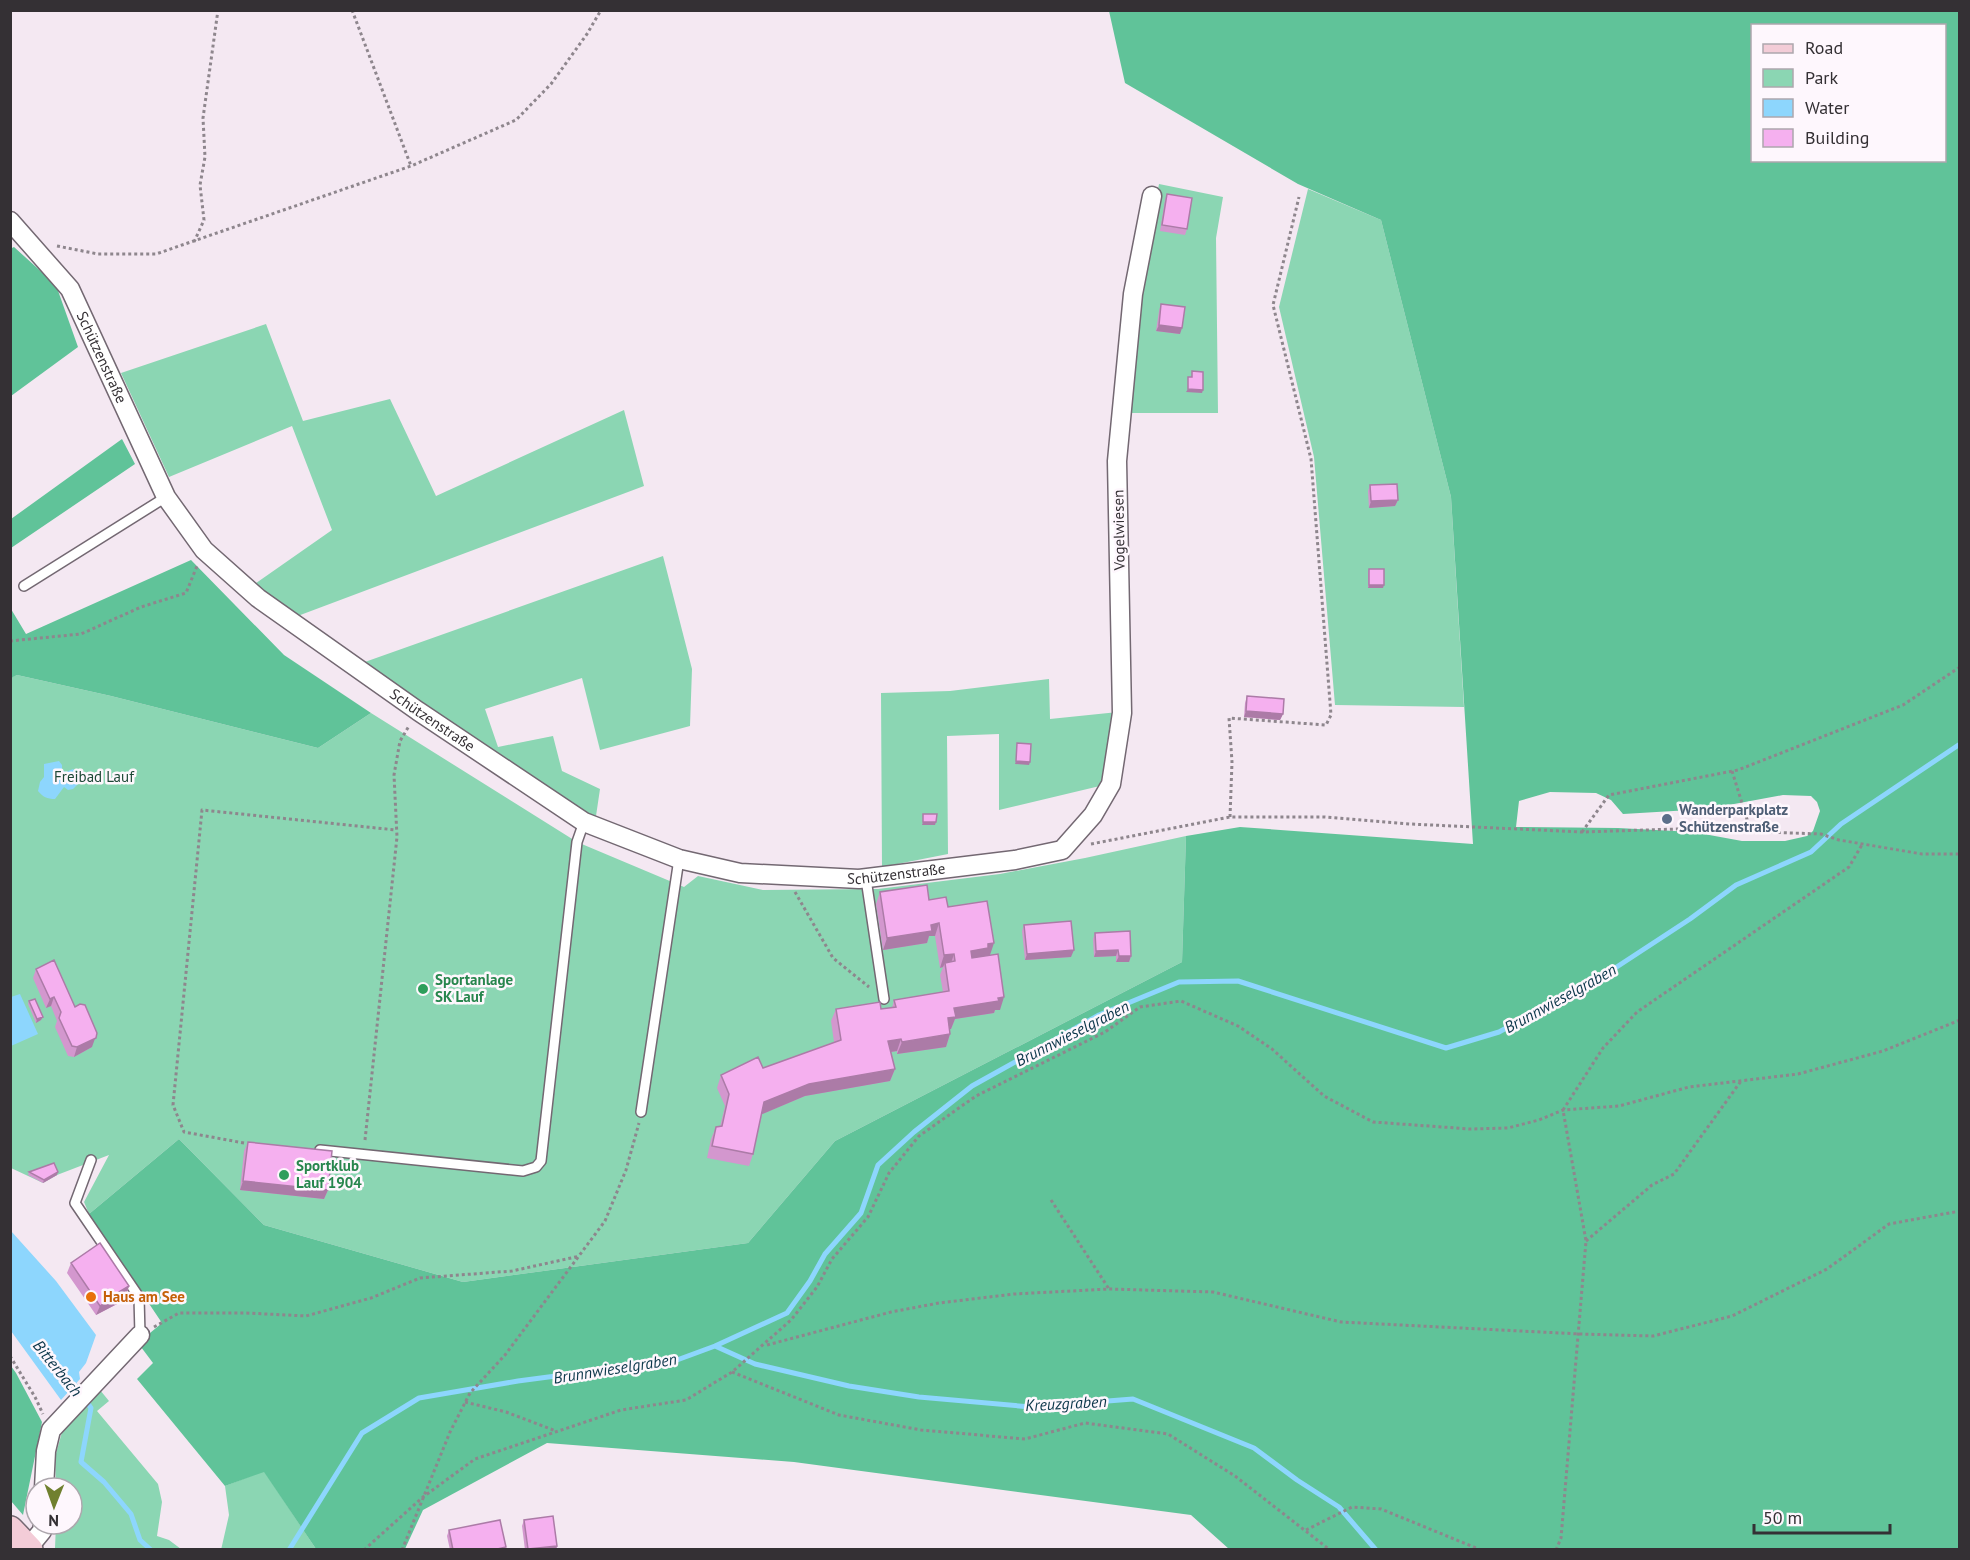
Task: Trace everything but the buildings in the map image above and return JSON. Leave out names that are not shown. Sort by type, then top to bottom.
[{"type":"street","name":"Vogelwiesen","points":[[1062,850],[1093,814],[1111,784],[1122,713],[1118,461],[1133,294],[1152,196]]},
{"type":"street","name":"Schützenstraße","points":[[10,221],[70,289],[166,498],[204,550],[258,598],[418,711],[584,822],[679,860],[740,873],[866,879],[1015,860],[1062,850]]},
{"type":"street","points":[[45,1476],[46,1451],[51,1430],[140,1335]]},
{"type":"lane","points":[[24,586],[166,498]]},
{"type":"lane","points":[[309,1149],[523,1171],[536,1167],[541,1161],[578,842],[584,822]]},
{"type":"lane","points":[[641,1112],[679,860]]},
{"type":"lane","points":[[866,879],[884,999]]},
{"type":"lane","points":[[91,1160],[75,1203],[139,1297],[140,1335]]},
{"type":"path","points":[[194,242],[204,220],[200,185],[205,157],[203,118],[218,10]]},
{"type":"path","points":[[352,10],[411,166]]},
{"type":"path","points":[[24,235],[66,248],[98,254],[156,254],[411,166],[516,120],[551,84],[587,34],[601,10]]},
{"type":"path","points":[[1230,817],[1232,762],[1229,718],[1326,725],[1331,715],[1311,459],[1274,305],[1299,197]]},
{"type":"path","points":[[10,641],[81,634],[141,607],[186,593],[204,550]]},
{"type":"path","points":[[1582,832],[1608,795],[1732,771],[1903,705],[1959,667]]},
{"type":"path","points":[[364,1155],[396,830],[394,775],[400,741],[418,711]]},
{"type":"path","points":[[1732,771],[1751,831]]},
{"type":"path","points":[[244,1143],[184,1132],[173,1106],[202,810],[396,830]]},
{"type":"path","points":[[1062,850],[1230,817],[1325,817],[1410,824],[1582,832],[1677,829],[1821,834],[1839,840],[1922,854],[1959,854]]},
{"type":"path","points":[[1556,1550],[1561,1538],[1580,1334],[1586,1241],[1563,1110],[1603,1048],[1637,1012],[1849,867],[1863,843]]},
{"type":"path","points":[[785,875],[833,958],[884,999]]},
{"type":"path","points":[[364,1550],[423,1497],[475,1460],[621,1410],[686,1400],[732,1372],[791,1320],[817,1287],[832,1259],[868,1217],[889,1173],[919,1136],[976,1096],[1105,1032],[1140,1007],[1180,1001],[1238,1026],[1272,1049],[1324,1096],[1373,1122],[1470,1129],[1508,1128],[1539,1120],[1563,1110],[1619,1106],[1689,1087],[1798,1074],[1883,1051],[1959,1020]]},
{"type":"path","points":[[1586,1241],[1652,1185],[1674,1174],[1742,1080]]},
{"type":"path","points":[[402,1550],[450,1432],[470,1393],[505,1355],[605,1221],[626,1170],[641,1112]]},
{"type":"path","points":[[1051,1200],[1109,1289]]},
{"type":"path","points":[[764,1345],[891,1312],[939,1303],[1014,1294],[1109,1289],[1213,1292],[1341,1322],[1653,1336],[1732,1316],[1827,1269],[1889,1224],[1959,1211]]},
{"type":"path","points":[[140,1335],[179,1313],[306,1316],[371,1298],[420,1278],[512,1271],[581,1256]]},
{"type":"path","points":[[10,1356],[35,1397],[51,1430]]},
{"type":"path","points":[[732,1372],[839,1415],[921,1430],[1025,1439],[1085,1423],[1168,1434],[1235,1476],[1330,1550]]},
{"type":"path","points":[[465,1402],[506,1412],[557,1432]]},
{"type":"path","points":[[1306,1530],[1352,1507],[1381,1509],[1480,1550]]},
{"type":"green space","points":[[1109,11],[1959,11],[1959,1549],[1229,1549],[1191,1515],[794,1462],[547,1443],[423,1510],[405,1549],[316,1549],[264,1472],[225,1486],[137,1379],[153,1363],[138,1343],[162,1323],[89,1214],[179,1139],[264,1225],[463,1282],[748,1243],[835,1141],[1182,962],[1186,836],[1240,827],[1473,844],[1451,497],[1381,220],[1298,184],[1125,83]],"holes":[[[1550,792],[1596,793],[1611,800],[1623,814],[1707,809],[1783,795],[1811,796],[1817,802],[1820,811],[1813,831],[1807,836],[1785,841],[1742,841],[1693,832],[1618,828],[1516,827],[1519,801]]]},
{"type":"green space","points":[[1159,184],[1223,197],[1216,238],[1218,413],[1129,413],[1138,296]]},
{"type":"green space","points":[[1308,189],[1381,220],[1451,497],[1464,707],[1335,705],[1314,457],[1279,307]]},
{"type":"green space","points":[[14,247],[56,285],[78,347],[11,396],[10,249]]},
{"type":"green space","points":[[266,324],[303,421],[390,399],[436,496],[624,410],[644,486],[295,617],[252,586],[332,530],[292,426],[169,477],[121,373]]},
{"type":"green space","points":[[122,439],[135,464],[11,548],[11,519]]},
{"type":"green space","points":[[663,556],[692,669],[690,726],[600,750],[582,678],[485,709],[498,747],[553,736],[562,771],[600,789],[596,816],[583,812],[362,663]]},
{"type":"green space","points":[[191,560],[284,655],[371,713],[318,748],[111,696],[17,675],[11,678],[11,609],[26,634]]},
{"type":"green space","name":"Freibad Lauf","points":[[17,675],[318,748],[371,713],[577,842],[684,887],[698,876],[763,890],[878,889],[1000,874],[1186,836],[1182,962],[835,1141],[748,1243],[463,1282],[264,1225],[179,1139],[89,1214],[84,1202],[109,1155],[57,1175],[43,1183],[11,1168],[10,678]]},
{"type":"green space","points":[[1049,679],[1050,719],[1118,712],[1104,785],[999,810],[999,734],[947,736],[948,854],[882,867],[881,693],[950,691]]},
{"type":"green space","points":[[11,1366],[42,1422],[31,1476],[24,1476],[23,1515],[11,1501]]},
{"type":"green space","points":[[100,1390],[109,1401],[97,1411],[158,1484],[162,1502],[157,1536],[169,1540],[181,1549],[55,1548],[56,1536],[84,1536],[84,1476],[56,1476],[55,1457],[64,1425]]},
{"type":"green space","points":[[264,1471],[316,1549],[221,1550],[229,1515],[225,1486]]},
{"type":"water","points":[[59,761],[62,770],[66,772],[73,769],[75,771],[78,784],[73,789],[68,790],[64,787],[55,799],[47,798],[38,791],[44,777],[44,764]]},
{"type":"water","points":[[20,994],[38,1034],[11,1046],[11,997]]},
{"type":"water","points":[[11,1231],[56,1281],[96,1335],[86,1363],[79,1372],[80,1379],[61,1400],[11,1331]]},
{"type":"waterway","name":"Brunnwieselgraben","points":[[289,1550],[362,1433],[419,1398],[518,1381],[677,1360],[715,1346],[787,1313],[810,1281],[825,1254],[861,1213],[878,1165],[914,1132],[972,1086],[1099,1015],[1179,982],[1238,981],[1446,1048],[1499,1032],[1609,972],[1690,919],[1736,885],[1811,852],[1841,824],[1960,744]]},
{"type":"waterway","name":"Kreuzgraben","points":[[715,1346],[755,1364],[849,1386],[919,1397],[1031,1407],[1133,1399],[1254,1448],[1339,1507],[1376,1550]]},
{"type":"waterway","name":"Bitterbach","points":[[72,1381],[91,1408],[81,1462],[104,1482],[131,1514],[140,1540],[151,1550]]},
{"type":"place","name":"Wanderparkplatz Schützenstraße","points":[[1667,819]]},
{"type":"place","name":"Sportanlage SK Lauf","points":[[423,989]]},
{"type":"place","name":"Sportklub Lauf 1904","points":[[284,1175]]},
{"type":"place","name":"Haus am See","points":[[91,1297]]}]
